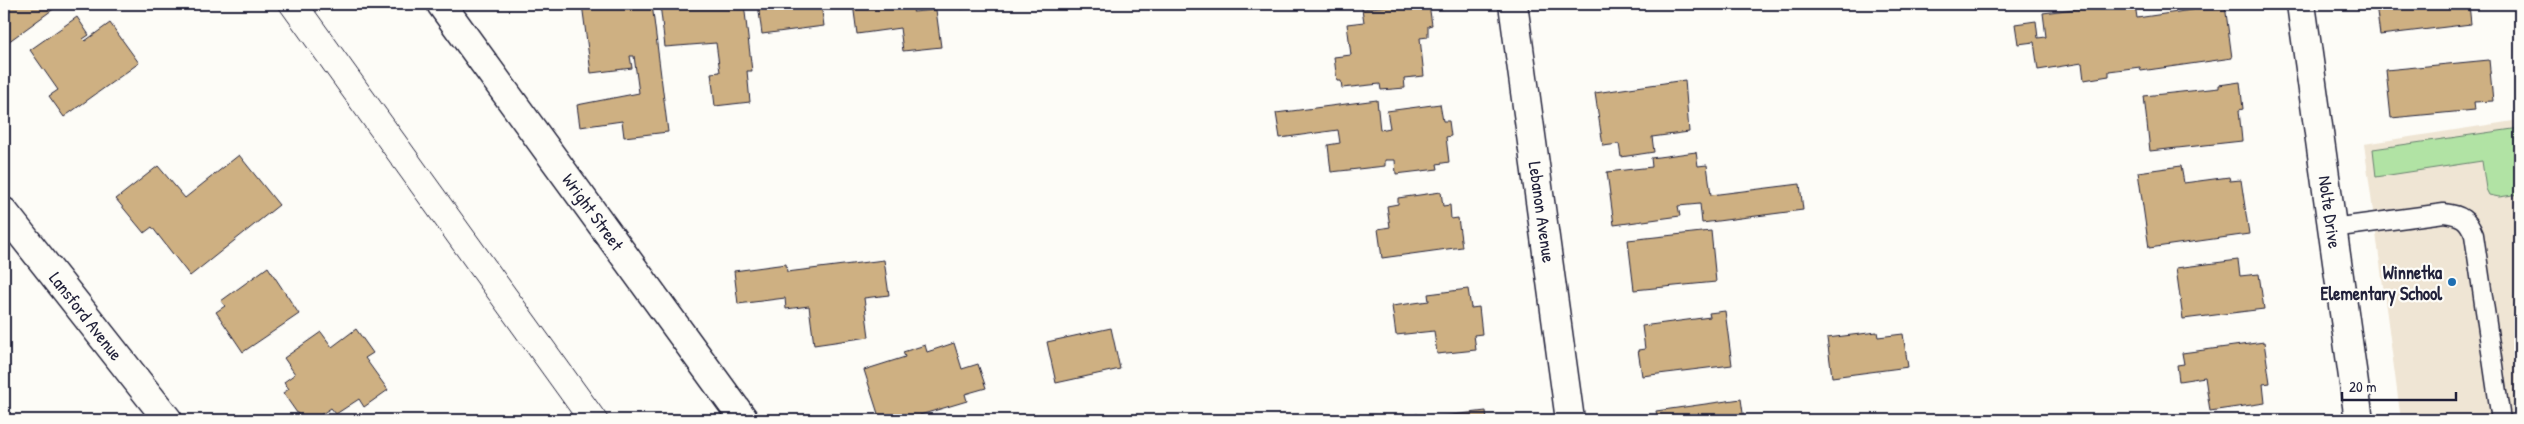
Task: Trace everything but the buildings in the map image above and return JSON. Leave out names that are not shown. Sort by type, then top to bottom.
[{"type":"street","name":"Wright Street","points":[[441,4],[744,420]]},
{"type":"street","name":"Lebanon Avenue","points":[[1513,4],[1570,420]]},
{"type":"street","name":"Nolte Drive","points":[[2301,4],[2359,420]]},
{"type":"street","name":"Lansford Avenue","points":[[4,212],[168,420]]},
{"type":"lane","points":[[2332,228],[2444,213],[2460,215],[2470,223],[2474,235],[2501,420]]},
{"type":"shaded area","name":"Winnetka Elementary School","points":[[2520,120],[2520,420],[2401,420],[2364,144]]},
{"type":"green space","points":[[2520,128],[2520,194],[2499,197],[2489,195],[2486,189],[2482,161],[2376,177],[2373,149]]},
{"type":"tram line","points":[[276,4],[576,420]]},
{"type":"tram line","points":[[310,4],[610,420]]},
{"type":"place","name":"Winnetka Elementary School","points":[[2452,282]]}]
